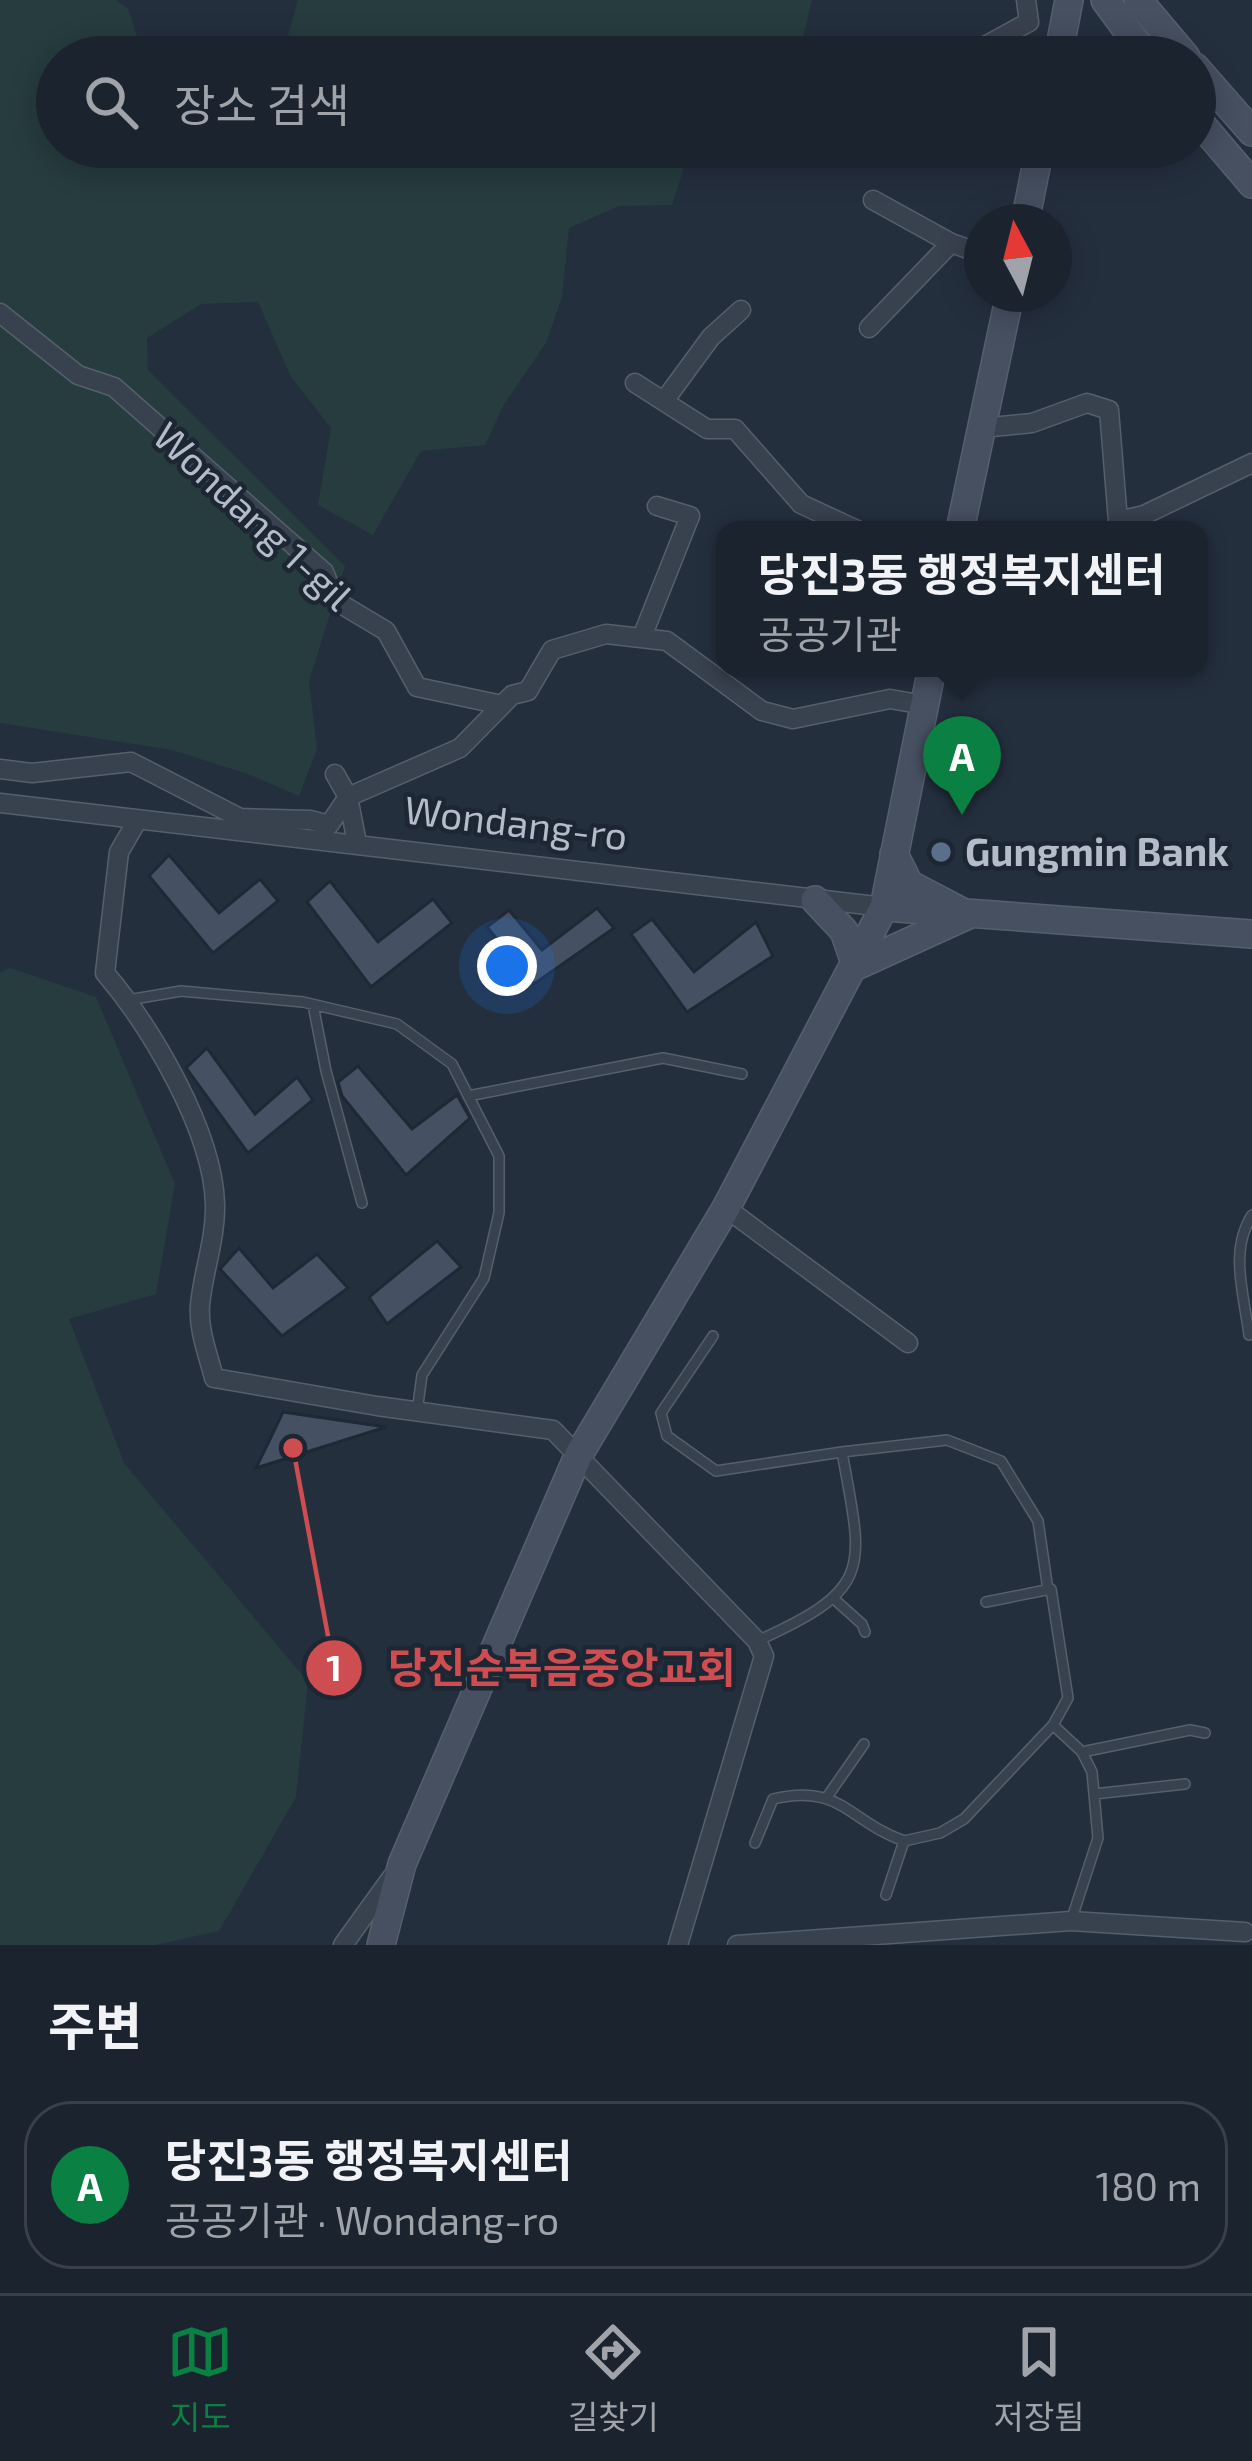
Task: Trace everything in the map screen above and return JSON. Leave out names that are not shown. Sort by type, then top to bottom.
[{"type":"street","points":[[1003,36],[1029,22],[1026,0]]},
{"type":"street","points":[[1062,36],[1069,0]]},
{"type":"street","points":[[1105,0],[1132,36]]},
{"type":"street","points":[[1138,0],[1168,36]]},
{"type":"street","points":[[1216,91],[1252,132]]},
{"type":"street","points":[[1216,142],[1252,184]]},
{"type":"street","points":[[1028,204],[1036,168]]},
{"type":"street","points":[[873,200],[964,248]]},
{"type":"street","points":[[869,328],[951,243]]},
{"type":"street","points":[[664,401],[711,337],[741,310]]},
{"type":"street","points":[[962,521],[1006,312]]},
{"type":"street","name":"Wondang 1-gil","points":[[0,313],[77,375],[114,387],[324,572],[336,601],[386,631],[417,686],[502,705]]},
{"type":"street","points":[[635,383],[707,429],[735,429],[801,504],[838,521]]},
{"type":"street","points":[[982,428],[1032,424],[1087,403],[1109,410],[1118,521],[1144,515],[1252,463]]},
{"type":"street","points":[[643,637],[690,516],[657,506]]},
{"type":"street","points":[[0,769],[32,773],[131,761],[240,818],[329,825],[348,797],[460,748],[512,695],[528,691],[552,650],[606,634],[667,640],[716,677]]},
{"type":"street","points":[[717,677],[762,711],[793,718],[890,699],[925,705]]},
{"type":"street","points":[[381,1945],[402,1864],[578,1456],[726,1208],[884,907],[930,677]]},
{"type":"street","points":[[335,774],[348,797],[357,843]]},
{"type":"street","name":"Wondang-ro","points":[[0,803],[884,907]]},
{"type":"street","points":[[137,821],[119,852],[105,973],[128,1000],[189,1109],[209,1167],[215,1205],[200,1309],[214,1378],[553,1430],[758,1641],[764,1656],[678,1945]]},
{"type":"street","points":[[894,854],[909,884],[968,915]]},
{"type":"street","points":[[815,900],[845,933],[856,966]]},
{"type":"street","points":[[884,907],[1252,934]]},
{"type":"street","points":[[856,966],[968,915]]},
{"type":"street","points":[[726,1208],[908,1343]]},
{"type":"street","points":[[343,1945],[402,1864]]},
{"type":"street","points":[[736,1945],[1071,1921],[1245,1932]]},
{"type":"lane","points":[[128,1000],[181,991],[314,1005],[397,1024],[452,1064],[499,1156],[499,1213],[484,1278],[422,1375],[417,1412]]},
{"type":"lane","points":[[314,1005],[326,1071],[362,1203]]},
{"type":"lane","points":[[468,1096],[663,1058],[742,1074]]},
{"type":"lane","points":[[1249,1335],[1238,1254],[1240,1234],[1252,1215]]},
{"type":"lane","points":[[712,1336],[661,1413],[667,1436],[716,1471],[947,1441],[1000,1461],[1038,1521],[1048,1589]]},
{"type":"lane","points":[[758,1641],[811,1617],[848,1582],[859,1546],[842,1452]]},
{"type":"lane","points":[[755,1843],[772,1799],[802,1792],[826,1797],[904,1841],[940,1833],[964,1819],[1053,1725],[1068,1698],[1052,1589],[986,1602]]},
{"type":"lane","points":[[832,1598],[866,1632]]},
{"type":"lane","points":[[1053,1725],[1082,1752],[1092,1772],[1098,1838],[1071,1921]]},
{"type":"lane","points":[[1082,1752],[1190,1730],[1205,1732]]},
{"type":"lane","points":[[826,1797],[864,1744]]},
{"type":"lane","points":[[1094,1794],[1185,1784]]},
{"type":"lane","points":[[886,1895],[904,1841]]},
{"type":"green space","points":[[0,0],[116,0],[128,9],[137,36],[36,36],[36,168],[683,168],[672,205],[619,206],[569,228],[562,297],[546,343],[504,404],[485,445],[421,451],[373,535],[318,505],[331,428],[291,377],[258,302],[201,304],[147,338],[148,370],[345,566],[309,681],[317,749],[299,796],[172,750],[0,723]]},
{"type":"green space","points":[[298,0],[812,0],[803,36],[288,36]]},
{"type":"green space","points":[[10,968],[96,997],[175,1184],[156,1294],[69,1319],[124,1463],[308,1682],[296,1797],[219,1931],[155,1945],[0,1945],[0,973]]},
{"type":"building","points":[[169,855],[219,913],[260,879],[278,901],[213,953],[149,876]]},
{"type":"building","points":[[330,881],[378,942],[433,899],[452,923],[371,987],[307,902]]},
{"type":"building","points":[[597,908],[614,928],[534,984],[487,927],[509,910],[542,950]]},
{"type":"building","points":[[652,919],[694,972],[756,922],[773,956],[687,1012],[631,934]]},
{"type":"building","points":[[207,1048],[255,1114],[297,1077],[313,1100],[248,1153],[186,1068]]},
{"type":"building","points":[[358,1066],[412,1129],[457,1095],[470,1118],[406,1175],[342,1096],[338,1082]]},
{"type":"building","points":[[437,1241],[461,1267],[387,1324],[369,1297]]},
{"type":"building","points":[[239,1248],[273,1288],[317,1254],[348,1288],[282,1336],[220,1269]]},
{"type":"building","points":[[283,1412],[386,1427],[256,1468]]},
{"type":"place","name":"당진3동 행정복지센터","points":[[962,815]]},
{"type":"place","name":"Gungmin Bank","points":[[941,852]]},
{"type":"place","name":"당진순복음중앙교회","points":[[293,1448]]}]
